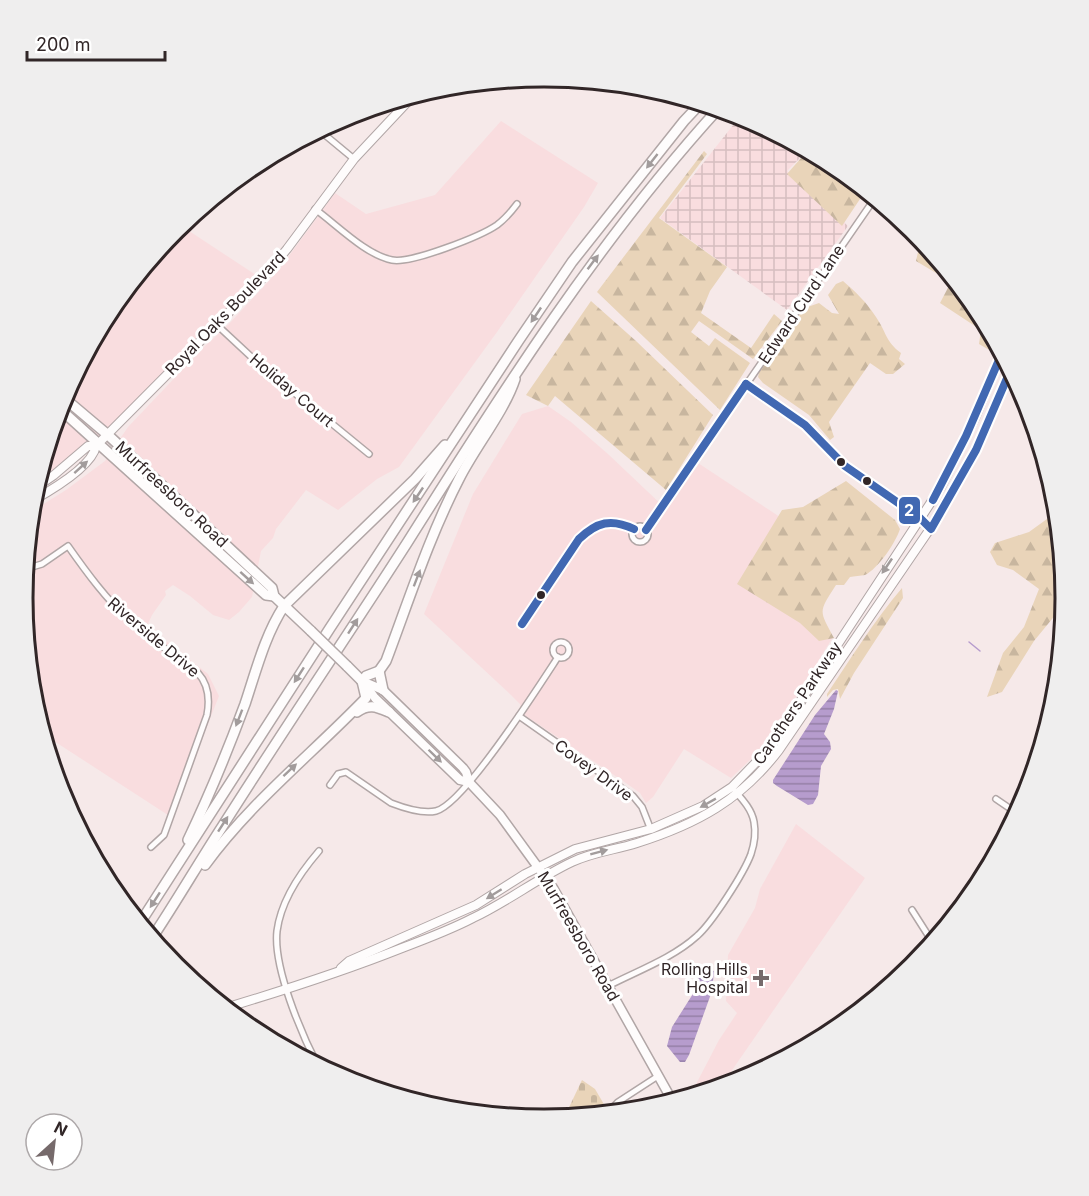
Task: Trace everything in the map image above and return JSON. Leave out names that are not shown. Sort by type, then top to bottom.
[{"type":"highway","points":[[145,916],[572,262],[695,110]]},
{"type":"highway","points":[[157,931],[520,366],[612,236],[713,115]]},
{"type":"highway","points":[[182,892],[260,800],[366,698],[362,681],[366,676],[379,671],[386,661],[442,515],[472,454],[510,393],[520,366]]},
{"type":"highway","points":[[170,877],[205,805],[274,621],[284,606],[415,479],[446,445],[496,375]]},
{"type":"highway","name":"Murfreesboro Road","points":[[71,404],[108,435],[272,588],[274,596],[362,681]]},
{"type":"highway","name":"Murfreesboro Road","points":[[67,416],[266,595],[274,596]]},
{"type":"highway","points":[[379,671],[383,690]]},
{"type":"highway","points":[[347,717],[369,706],[376,706],[389,712]]},
{"type":"main road","name":"Royal Oaks Boulevard","points":[[98,445],[261,279],[287,249],[354,159],[403,107]]},
{"type":"main road","name":"Carothers Parkway","points":[[735,791],[769,749],[941,487],[998,362]]},
{"type":"main road","name":"Carothers Parkway","points":[[235,1005],[288,990],[472,919],[583,857],[701,817],[758,776],[779,750],[933,526],[976,450],[1006,379]]},
{"type":"main road","points":[[44,493],[77,470],[95,453],[98,445],[88,446],[47,480]]},
{"type":"main road","name":"Murfreesboro Road","points":[[362,681],[383,690],[463,768],[469,782],[500,815],[546,876],[668,1094]]},
{"type":"main road","name":"Murfreesboro Road","points":[[362,681],[375,698],[460,780],[469,782]]},
{"type":"main road","name":"Carothers Parkway","points":[[332,974],[349,962],[476,905],[539,867],[588,844],[652,833]]},
{"type":"main road","points":[[427,927],[431,936]]},
{"type":"street","points":[[325,136],[354,159]]},
{"type":"street","points":[[315,209],[364,246],[394,261],[417,258],[496,226],[517,204]]},
{"type":"street","name":"Edward Curd Lane","points":[[646,530],[871,204]]},
{"type":"street","name":"Holiday Court","points":[[217,325],[259,364],[369,454]]},
{"type":"street","points":[[746,384],[804,425],[845,466],[933,526]]},
{"type":"street","name":"Riverside Drive","points":[[34,566],[42,564],[68,546],[115,606],[158,644],[198,672],[207,687],[209,697],[207,715],[194,755],[164,835],[151,847]]},
{"type":"street","points":[[330,785],[338,774],[346,772],[392,803],[414,810],[435,811],[449,804],[469,782],[519,716],[558,657]]},
{"type":"street","name":"Covey Drive","points":[[519,716],[633,796],[642,807],[652,833]]},
{"type":"street","points":[[608,986],[684,945],[697,936],[717,911],[750,856],[755,841],[754,823],[750,812],[735,791]]},
{"type":"street","points":[[996,799],[1010,809]]},
{"type":"street","points":[[312,1054],[279,959],[277,929],[297,878],[319,850]]},
{"type":"street","points":[[912,910],[928,936]]},
{"type":"street","points":[[616,1104],[658,1076]]},
{"type":"shaded area","points":[[501,121],[598,183],[584,207],[497,332],[399,467],[377,479],[338,510],[306,490],[276,529],[273,538],[261,551],[252,597],[229,620],[213,615],[173,585],[165,591],[166,595],[147,626],[208,674],[219,696],[171,817],[53,741],[37,665],[34,631],[34,565],[42,505],[105,461],[128,427],[278,271],[335,193],[366,214],[435,195]]},
{"type":"shaded area","points":[[735,123],[802,156],[787,171],[848,226],[787,310],[660,218]]},
{"type":"shaded area","points":[[189,231],[262,279],[105,432],[47,478],[72,402],[102,342],[139,287],[183,236]]},
{"type":"shaded area","points":[[548,406],[571,422],[608,454],[665,508],[698,463],[783,519],[743,578],[833,637],[771,737],[731,778],[684,749],[653,797],[646,803],[640,793],[523,714],[520,704],[424,614],[473,494],[522,414]]},
{"type":"shaded area","points":[[836,690],[838,691],[834,709],[824,734],[830,742],[831,749],[821,766],[818,795],[813,804],[808,805],[777,786],[773,780],[815,715]]},
{"type":"shaded area","name":"Rolling Hills Hospital","points":[[796,824],[865,878],[729,1075],[695,1086],[719,1040],[737,1013],[726,1001],[728,955],[755,908],[760,889]]},
{"type":"shaded area","points":[[703,965],[714,971],[712,991],[689,1055],[685,1062],[680,1062],[667,1046],[672,1027],[696,989],[699,970]]},
{"type":"green space","points":[[704,151],[707,154],[659,218],[727,267],[710,291],[701,313],[751,348],[774,314],[782,321],[753,359],[699,321],[691,332],[709,346],[715,338],[750,363],[720,410],[597,292]]},
{"type":"green space","points":[[802,156],[862,197],[842,226],[787,174]]},
{"type":"green space","points":[[919,250],[941,276],[916,261]]},
{"type":"green space","points":[[843,281],[873,312],[889,341],[901,353],[899,359],[905,364],[893,374],[886,374],[870,363],[829,422],[834,437],[830,440],[809,415],[763,383],[758,377],[760,369],[799,310],[819,303],[832,313],[839,314],[828,295],[836,284]]},
{"type":"green space","points":[[949,286],[979,329],[940,303]]},
{"type":"green space","points":[[591,301],[713,415],[666,490],[555,396],[548,406],[526,395]]},
{"type":"green space","points":[[981,332],[991,351],[979,344]]},
{"type":"green space","points":[[846,481],[895,520],[900,529],[886,555],[870,572],[850,577],[844,585],[836,585],[826,601],[823,612],[825,622],[834,638],[819,641],[800,623],[737,584],[782,510],[803,507]]},
{"type":"green space","points":[[1049,517],[1055,565],[1055,615],[1034,641],[1002,692],[987,697],[1003,653],[1024,627],[1039,589],[1013,570],[997,565],[990,552],[995,543],[1029,532]]},
{"type":"green space","points":[[902,588],[903,598],[854,673],[840,699],[838,689],[833,690],[827,697],[863,640]]},
{"type":"green space","points":[[582,1080],[595,1089],[605,1106],[578,1108],[568,1109]]},
{"type":"waterway","points":[[969,642],[980,651]]},
{"type":"transit line","name":"2","points":[[933,500],[966,436],[998,362]]},
{"type":"transit line","name":"2","points":[[746,384],[805,425],[845,466],[920,518],[931,529],[976,450],[1006,379]]},
{"type":"transit line","name":"2","points":[[646,530],[746,384]]},
{"type":"transit line","name":"2","points":[[522,624],[579,539],[586,533],[605,523],[634,529]]},
{"type":"place","name":"Rolling Hills Hospital","points":[[761,978]]}]
